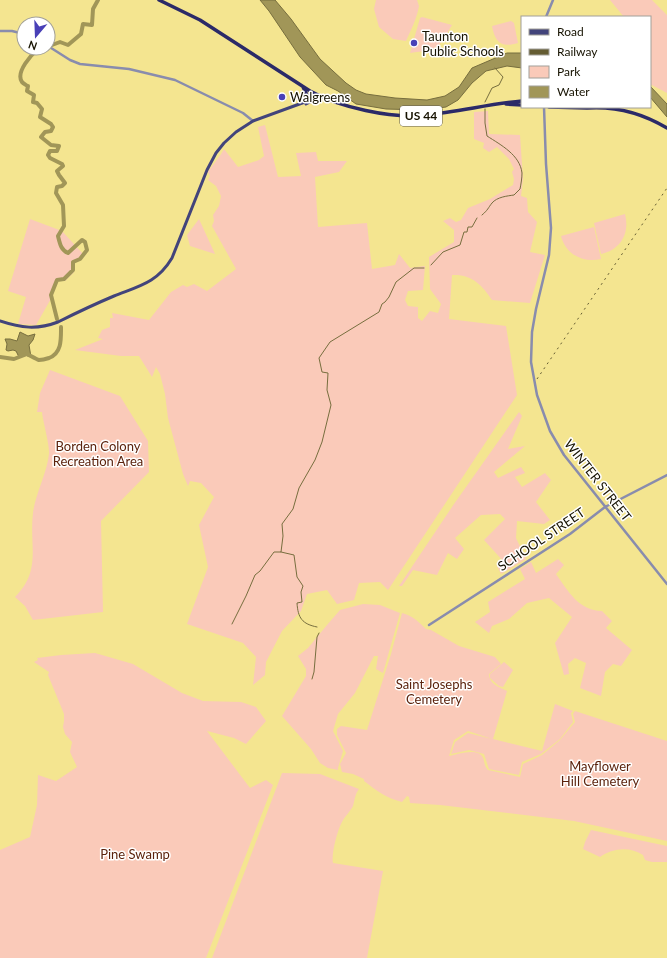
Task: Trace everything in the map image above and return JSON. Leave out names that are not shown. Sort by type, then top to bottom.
[{"type":"highway","name":"US 44","points":[[159,0],[200,20],[317,95],[337,102],[384,114],[403,116],[433,114],[486,105],[521,105]]},
{"type":"highway","points":[[301,85],[307,93],[305,102]]},
{"type":"highway","name":"US 44","points":[[505,104],[521,101]]},
{"type":"highway","points":[[602,108],[629,111],[647,117],[667,128]]},
{"type":"main road","points":[[286,108],[312,102],[317,95]]},
{"type":"main road","points":[[0,321],[26,328],[52,325],[115,296],[142,286],[158,276],[167,266],[174,253],[207,170],[216,153],[227,140],[253,121],[305,102],[317,95]]},
{"type":"street","points":[[546,16],[553,0]]},
{"type":"street","points":[[0,31],[16,32]]},
{"type":"street","points":[[56,51],[70,60],[80,64],[129,69],[160,75],[178,81],[243,113],[253,121]]},
{"type":"street","name":"WINTER STREET","points":[[544,108],[551,235],[548,261],[532,327],[531,357],[533,378],[542,412],[555,440],[572,466],[667,584]]},
{"type":"street","name":"SCHOOL STREET","points":[[429,625],[570,534],[605,508],[667,475]]},
{"type":"green space","points":[[376,0],[417,0],[419,6],[418,10],[414,24],[406,41],[393,39],[379,27],[374,9]]},
{"type":"green space","points":[[610,0],[652,0],[667,15],[667,93],[651,85],[651,16],[623,16]]},
{"type":"green space","points":[[422,17],[452,25],[443,40],[436,47],[426,51],[410,53],[420,18]]},
{"type":"green space","points":[[511,21],[514,23],[518,43],[508,45],[500,43],[495,37],[492,26]]},
{"type":"green space","points":[[488,111],[489,134],[520,135],[523,179],[521,196],[527,198],[528,212],[537,222],[530,252],[545,255],[530,303],[492,300],[476,282],[465,276],[452,275],[449,319],[506,326],[517,395],[388,590],[380,582],[359,583],[354,600],[337,604],[327,590],[307,594],[301,611],[282,631],[266,662],[265,675],[253,685],[256,657],[243,643],[187,624],[208,567],[199,525],[214,497],[201,483],[190,481],[188,486],[183,474],[168,418],[165,394],[160,374],[156,367],[152,377],[139,356],[121,356],[75,350],[103,339],[98,338],[102,330],[110,327],[110,318],[113,318],[112,313],[149,320],[171,292],[183,285],[187,287],[194,284],[207,291],[236,269],[212,226],[214,221],[213,215],[219,206],[221,196],[216,186],[208,180],[210,176],[208,172],[224,149],[238,167],[259,160],[264,156],[258,127],[265,125],[278,177],[301,176],[296,153],[316,152],[318,161],[347,161],[339,172],[315,177],[318,227],[367,223],[372,269],[395,265],[399,254],[410,268],[425,266],[423,290],[408,291],[405,300],[408,306],[418,307],[418,318],[422,321],[430,311],[438,313],[441,304],[430,289],[429,257],[454,242],[454,230],[443,221],[450,218],[456,222],[461,220],[468,208],[490,199],[513,185],[514,179],[512,172],[514,169],[509,159],[497,147],[489,152],[483,148],[484,143],[474,139],[474,112]]},
{"type":"green space","points":[[625,214],[625,234],[619,245],[608,252],[601,254],[594,223]]},
{"type":"green space","points":[[30,219],[62,231],[84,255],[74,261],[74,272],[65,281],[58,280],[52,290],[52,297],[36,325],[18,324],[26,297],[8,291]]},
{"type":"green space","points":[[199,219],[215,254],[190,246],[187,235]]},
{"type":"green space","points":[[594,227],[601,259],[588,260],[576,256],[571,253],[563,243],[561,236]]},
{"type":"green space","name":"Borden Colony Recreation Area","points":[[50,370],[120,396],[148,441],[149,472],[101,521],[103,612],[33,620],[25,606],[15,597],[29,577],[32,567],[32,525],[34,506],[46,469],[49,454],[42,412],[37,412],[40,393]]},
{"type":"green space","points":[[519,412],[522,416],[508,449],[525,446],[494,472],[498,478],[521,467],[525,473],[515,477],[522,487],[545,473],[551,480],[536,502],[550,520],[544,524],[517,521],[516,538],[526,559],[501,574],[497,566],[504,562],[484,540],[505,519],[500,514],[481,515],[455,538],[464,549],[457,559],[448,553],[437,575],[413,570],[402,586],[399,586],[454,504]]},
{"type":"green space","points":[[558,559],[564,565],[556,574],[570,593],[587,608],[602,611],[612,621],[606,628],[632,650],[621,666],[613,664],[605,672],[601,696],[580,688],[586,663],[575,658],[568,664],[569,674],[564,675],[555,643],[572,617],[549,598],[527,603],[509,619],[492,626],[489,633],[475,622],[490,612],[488,602],[525,579],[520,569],[531,562],[536,573]]},
{"type":"green space","points":[[363,604],[380,605],[400,613],[383,673],[376,669],[378,656],[374,656],[355,693],[338,714],[333,731],[343,751],[338,770],[328,768],[320,763],[311,749],[282,716],[306,676],[306,669],[298,656],[308,648],[340,610]]},
{"type":"green space","points":[[402,613],[413,618],[426,629],[431,630],[459,646],[495,657],[501,664],[489,674],[489,677],[493,683],[507,691],[493,739],[542,751],[555,704],[573,711],[571,713],[573,722],[560,739],[541,754],[522,762],[519,775],[489,769],[484,754],[469,750],[451,754],[455,742],[468,733],[492,739],[468,731],[454,740],[449,756],[468,752],[477,753],[483,758],[485,766],[488,770],[520,777],[523,764],[542,755],[560,740],[575,722],[573,714],[575,711],[667,741],[667,841],[574,821],[440,805],[410,803],[409,797],[407,796],[402,802],[382,794],[364,781],[364,779],[353,774],[342,772],[340,764],[346,753],[337,735],[337,729],[341,726],[367,730],[391,654]]},
{"type":"green space","name":"Pine Swamp","points":[[95,653],[133,664],[182,693],[203,701],[241,702],[256,707],[266,721],[246,744],[234,738],[207,731],[250,788],[266,780],[273,785],[206,958],[0,958],[0,850],[30,837],[37,805],[38,775],[56,781],[77,767],[70,752],[72,742],[65,734],[63,727],[64,714],[48,675],[49,672],[34,662],[38,660],[37,658]]},
{"type":"green space","points":[[504,662],[513,670],[503,687],[499,686],[490,678],[490,674]]},
{"type":"green space","points":[[282,773],[320,774],[359,789],[353,806],[339,828],[333,855],[333,863],[383,871],[367,958],[212,958]]},
{"type":"green space","points":[[591,830],[667,846],[667,862],[652,862],[645,860],[643,855],[627,849],[615,850],[600,857],[583,849]]},
{"type":"water","points":[[260,0],[275,0],[320,59],[346,83],[356,90],[366,94],[427,100],[445,96],[459,87],[472,68],[507,53],[521,53],[521,68],[507,66],[486,71],[472,83],[458,100],[446,107],[423,110],[386,109],[356,104],[338,91],[326,85],[300,57]]},
{"type":"water","points":[[651,87],[667,104],[667,117],[651,98]]},
{"type":"water","points":[[20,332],[28,336],[35,334],[29,345],[31,357],[25,355],[19,357],[16,351],[6,350],[7,344],[5,339],[17,341]]},
{"type":"waterway","points":[[56,44],[60,42],[68,45],[81,34],[83,24],[92,25],[93,9],[98,0]]},
{"type":"waterway","points":[[31,56],[22,68],[20,78],[22,82],[28,86],[27,91],[34,95],[33,102],[37,103],[42,109],[40,117],[53,127],[51,131],[45,132],[41,137],[51,145],[59,146],[57,151],[50,151],[48,155],[50,158],[63,166],[57,171],[65,183],[62,186],[57,187],[56,193],[63,205],[64,226],[58,236],[60,244],[68,253],[82,240],[85,242],[87,250],[80,259],[73,262],[73,270],[64,279],[57,280],[51,295],[57,319]]},
{"type":"waterway","points":[[485,102],[492,88],[499,85],[503,77],[495,68]]},
{"type":"waterway","points":[[482,215],[497,199],[514,195],[520,189],[522,175],[518,161],[514,156],[504,147],[487,136],[485,109]]},
{"type":"waterway","points":[[431,265],[443,252],[460,245],[464,232],[467,232],[468,227],[472,227],[477,218]]},
{"type":"waterway","points":[[232,624],[255,575],[260,571],[274,552],[281,552],[283,536],[282,524],[293,509],[299,488],[315,460],[322,442],[331,405],[327,390],[328,373],[322,372],[319,358],[330,342],[379,312],[382,304],[389,297],[396,282],[414,268],[424,268]]},
{"type":"waterway","points":[[0,357],[14,359],[27,354],[39,360],[49,358],[59,349],[61,341],[61,327]]},
{"type":"waterway","points":[[281,552],[294,555],[297,577],[303,586],[301,592],[302,602],[297,603],[298,613],[304,622],[317,627]]},
{"type":"waterway","points":[[312,679],[317,637],[319,633]]},
{"type":"railway","points":[[537,379],[667,188]]},
{"type":"place","name":"Taunton Public Schools","points":[[414,43]]},
{"type":"place","name":"Walgreens","points":[[282,97]]},
{"type":"park label","name":"Saint Josephs Cemetery","points":[[434,692]]},
{"type":"park label","name":"Mayflower Hill Cemetery","points":[[600,774]]}]
